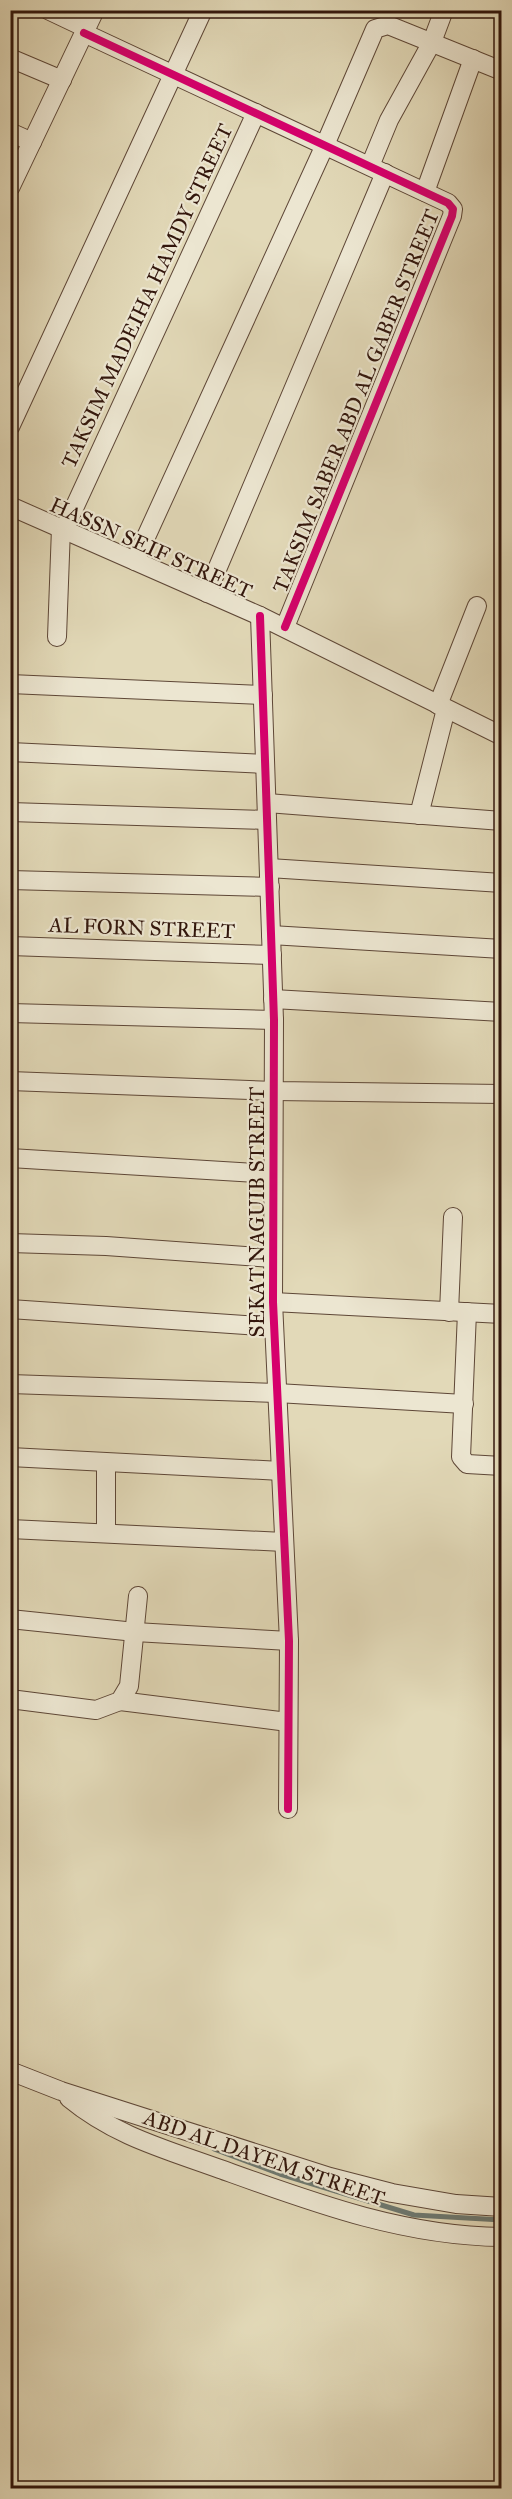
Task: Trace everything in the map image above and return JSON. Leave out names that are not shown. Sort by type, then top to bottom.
[{"type":"street","name":"TAKSIM SABER ABD AL GABER STREET","points":[[48,10],[174,75],[448,202],[453,209],[285,627]]},
{"type":"street","points":[[10,188],[95,10]]},
{"type":"street","points":[[10,427],[203,10]]},
{"type":"street","points":[[207,593],[377,170],[388,120],[432,42],[444,10]]},
{"type":"street","points":[[135,561],[325,145],[375,29],[388,25],[501,71]]},
{"type":"street","points":[[10,58],[62,80]]},
{"type":"street","points":[[425,192],[473,59]]},
{"type":"street","name":"TAKSIM MADEIHA HAMDY STREET","points":[[62,529],[256,113]]},
{"type":"street","points":[[10,132],[32,142]]},
{"type":"street","name":"HASSN SEIF STREET","points":[[10,507],[285,627],[501,736]]},
{"type":"street","points":[[57,637],[62,529]]},
{"type":"street","points":[[419,815],[442,707],[477,606]]},
{"type":"street","name":"SEKAT NAGUIB STREET","points":[[260,616],[274,1020],[273,1302],[289,1641],[288,1809]]},
{"type":"street","points":[[10,684],[263,695]]},
{"type":"street","points":[[10,752],[265,764]]},
{"type":"street","points":[[10,812],[267,812],[419,815],[501,821]]},
{"type":"street","points":[[269,868],[501,883]]},
{"type":"street","points":[[10,880],[270,887]]},
{"type":"street","points":[[271,935],[501,949]]},
{"type":"street","name":"AL FORN STREET","points":[[10,946],[272,955]]},
{"type":"street","points":[[273,999],[501,1011]]},
{"type":"street","points":[[10,1012],[274,1020]]},
{"type":"street","points":[[10,1081],[275,1092],[501,1094]]},
{"type":"street","points":[[10,1158],[272,1174]]},
{"type":"street","points":[[449,1312],[453,1217]]},
{"type":"street","points":[[10,1243],[106,1246],[273,1258]]},
{"type":"street","points":[[273,1302],[501,1314]]},
{"type":"street","points":[[10,1309],[274,1327]]},
{"type":"street","points":[[467,1312],[461,1457],[467,1464],[501,1466]]},
{"type":"street","points":[[10,1384],[277,1393],[464,1404]]},
{"type":"street","points":[[10,1457],[281,1471]]},
{"type":"street","points":[[106,1463],[106,1533]]},
{"type":"street","points":[[10,1529],[284,1542]]},
{"type":"street","points":[[120,1701],[129,1686],[138,1596]]},
{"type":"street","points":[[10,1618],[135,1632],[289,1641]]},
{"type":"street","points":[[10,1700],[96,1710],[120,1701],[288,1722]]},
{"type":"street","name":"ABD AL DAYEM STREET","points":[[10,2071],[61,2091],[330,2177],[392,2193],[501,2207]]},
{"type":"street","name":"ABD AL DAYEM STREET","points":[[61,2091],[90,2115],[130,2136],[331,2209],[428,2231],[501,2237]]},
{"type":"street","points":[[428,2231],[435,2200]]},
{"type":"waterway","points":[[214,2149],[280,2174],[414,2215],[502,2220]]},
{"type":"cycle path","points":[[84,33],[448,203],[453,209],[285,627]]},
{"type":"cycle path","points":[[260,616],[274,1020],[273,1302],[289,1641],[288,1809]]}]
